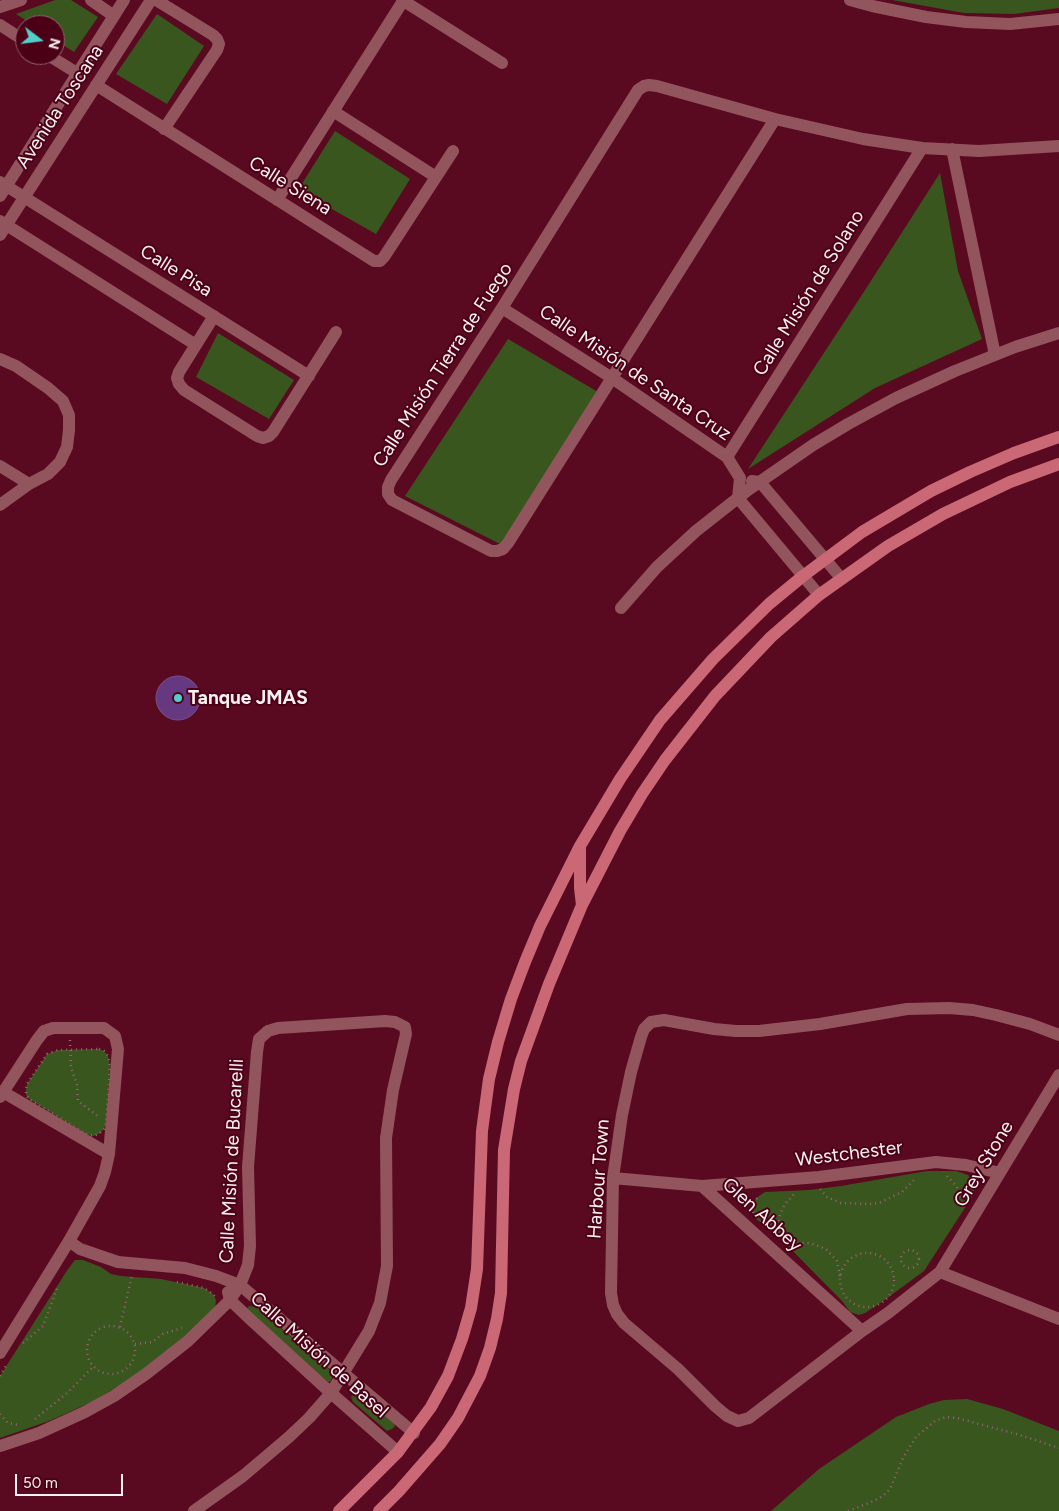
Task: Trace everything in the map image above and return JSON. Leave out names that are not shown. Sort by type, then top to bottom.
[{"type":"main road","points":[[339,1511],[398,1452],[414,1433],[431,1408],[448,1376],[471,1308],[477,1269],[482,1131],[489,1079],[498,1042],[524,962],[580,846],[620,779],[660,720],[688,686],[738,632],[824,559],[885,518],[931,491],[1005,457],[1059,437]]},
{"type":"main road","points":[[379,1511],[440,1444],[458,1418],[480,1376],[490,1348],[501,1293],[504,1150],[514,1089],[521,1061],[535,1020],[582,905],[620,831],[642,794],[692,723],[715,696],[752,655],[819,595],[888,546],[943,514],[1010,482],[1059,464]]},
{"type":"main road","points":[[580,846],[582,905]]},
{"type":"street","points":[[0,6],[21,0]]},
{"type":"street","points":[[91,0],[114,16]]},
{"type":"street","name":"Avenida Toscana","points":[[2,188],[124,0]]},
{"type":"street","name":"Avenida Toscana","points":[[2,227],[24,198],[151,0]]},
{"type":"street","points":[[156,0],[213,35],[219,44],[217,50],[164,129]]},
{"type":"street","points":[[276,200],[403,0],[502,63]]},
{"type":"street","points":[[850,0],[926,17],[966,22],[1010,24],[1059,19]]},
{"type":"street","points":[[0,25],[15,35]]},
{"type":"street","points":[[64,65],[77,73]]},
{"type":"street","name":"Calle Siena","points":[[96,85],[374,262],[380,261],[384,257],[453,151]]},
{"type":"street","name":"Calle Misión Tierra de Fuego","points":[[775,119],[503,549],[492,551],[392,500],[388,494],[390,480],[502,308],[638,90],[644,86],[657,86],[775,119],[863,139],[922,148],[995,150],[1059,146]]},
{"type":"street","points":[[333,111],[436,177]]},
{"type":"street","name":"Calle Misión de Solano","points":[[727,457],[922,148]]},
{"type":"street","points":[[952,149],[995,354]]},
{"type":"street","name":"Calle Pisa","points":[[2,188],[24,198],[309,376]]},
{"type":"street","points":[[2,227],[196,345]]},
{"type":"street","name":"Calle Misión de Santa Cruz","points":[[502,308],[612,378],[727,457],[740,478]]},
{"type":"street","points":[[214,316],[179,372],[179,384],[184,390],[263,438],[273,432],[336,332]]},
{"type":"street","points":[[621,608],[656,567],[696,531],[738,498],[813,445],[888,402],[954,370],[995,354],[1059,334]]},
{"type":"street","points":[[0,359],[16,366],[48,388],[63,401],[69,415],[67,447],[60,462],[48,474],[29,484],[0,506]]},
{"type":"street","points":[[0,466],[29,484]]},
{"type":"street","points":[[819,595],[738,498],[740,478],[760,482],[841,578]]},
{"type":"street","name":"Harbour Town","points":[[940,1272],[749,1418],[738,1421],[732,1419],[715,1406],[678,1369],[624,1323],[613,1305],[611,1293],[613,1178],[622,1115],[631,1072],[644,1029],[651,1022],[664,1020],[714,1029],[759,1031],[820,1024],[907,1009],[949,1008],[996,1015],[1030,1024],[1059,1035]]},
{"type":"street","name":"Calle Misión de Bucarelli","points":[[0,1446],[39,1433],[85,1412],[114,1396],[188,1342],[230,1300],[240,1285],[248,1265],[250,1246],[248,1167],[257,1052],[260,1039],[268,1031],[278,1028],[385,1021],[395,1022],[405,1027],[406,1034],[393,1090],[386,1138],[385,1278],[380,1303],[369,1331],[331,1393],[309,1418],[243,1476],[194,1511]]},
{"type":"street","points":[[5,1357],[100,1186],[108,1154],[118,1049],[115,1036],[104,1028],[53,1028],[44,1031],[2,1094],[108,1154]]},
{"type":"street","name":"Grey Stone","points":[[940,1272],[1059,1075]]},
{"type":"street","name":"Westchester","points":[[702,1186],[822,1184],[936,1162],[966,1165],[1000,1173]]},
{"type":"street","name":"Glen Abbey","points":[[613,1178],[702,1186],[786,1254],[862,1331]]},
{"type":"street","name":"Calle Misión de Basel","points":[[69,1241],[80,1249],[118,1262],[133,1270],[184,1268],[216,1276],[240,1285],[414,1433]]},
{"type":"street","points":[[940,1272],[1059,1319]]},
{"type":"street","name":"Calle Misión de Basel","points":[[225,1280],[230,1300],[398,1452]]},
{"type":"path","points":[[71,1028],[71,1067],[77,1086],[78,1101],[96,1116],[106,1117]]},
{"type":"path","points":[[99,1049],[104,1051],[110,1060],[106,1117],[104,1129],[99,1134],[93,1136],[86,1134],[26,1095],[28,1084],[47,1054],[58,1050],[99,1049]]},
{"type":"path","points":[[941,1175],[947,1176],[957,1187],[962,1200],[963,1210],[968,1203]]},
{"type":"path","points":[[968,1175],[974,1184],[972,1197]]},
{"type":"path","points":[[822,1184],[827,1197],[841,1203],[869,1204],[879,1203],[902,1192],[919,1176]]},
{"type":"path","points":[[772,1232],[778,1236],[781,1212],[797,1190],[789,1191]]},
{"type":"path","points":[[755,1218],[753,1212],[754,1202],[761,1194]]},
{"type":"path","points":[[786,1254],[802,1243],[810,1243],[826,1249],[837,1260],[842,1290],[847,1297],[854,1303],[862,1306],[879,1304]]},
{"type":"path","points":[[909,1250],[915,1251],[919,1256],[919,1262],[912,1267],[907,1267],[902,1261],[904,1252],[909,1250]]},
{"type":"path","points":[[786,1254],[798,1256]]},
{"type":"path","points":[[841,1281],[842,1272],[852,1258],[860,1254],[877,1254],[891,1266],[894,1274],[894,1283],[886,1299]]},
{"type":"path","points":[[127,1276],[133,1270]]},
{"type":"path","points":[[120,1327],[133,1270]]},
{"type":"path","points":[[24,1337],[19,1345],[43,1326],[60,1281],[50,1297]]},
{"type":"path","points":[[176,1282],[204,1288],[213,1294],[216,1300]]},
{"type":"path","points":[[872,1309],[893,1294]]},
{"type":"path","points":[[112,1325],[120,1327],[127,1331],[135,1344],[134,1360],[123,1372],[107,1374],[99,1372],[89,1360],[87,1352],[91,1336],[96,1330],[104,1327],[112,1325]]},
{"type":"path","points":[[135,1344],[152,1342],[163,1334],[178,1328],[184,1328]]},
{"type":"path","points":[[0,1376],[5,1357]]},
{"type":"path","points":[[28,1423],[35,1420],[66,1394],[93,1367]]},
{"type":"path","points":[[0,1415],[8,1424],[21,1426]]},
{"type":"path","points":[[848,1511],[884,1495],[890,1488],[903,1458],[916,1437],[935,1421],[946,1417],[957,1418],[1020,1435],[1059,1448]]},
{"type":"green space","points":[[55,0],[71,0],[98,17],[74,52],[65,46],[65,15],[16,14]]},
{"type":"green space","points":[[892,0],[1059,0],[1059,8],[1014,14],[964,13]]},
{"type":"green space","points":[[157,14],[204,46],[167,104],[116,74]]},
{"type":"green space","points":[[335,131],[410,179],[376,234],[298,190]]},
{"type":"green space","points":[[940,173],[958,271],[982,339],[875,388],[748,469],[867,287]]},
{"type":"green space","points":[[218,333],[294,380],[269,419],[196,377]]},
{"type":"green space","points":[[508,339],[603,395],[506,547],[405,496]]},
{"type":"green space","points":[[99,1049],[108,1056],[110,1066],[106,1123],[104,1129],[99,1134],[93,1136],[86,1134],[29,1099],[26,1095],[26,1090],[27,1084],[47,1054],[58,1050]]},
{"type":"green space","points":[[927,1171],[956,1171],[968,1175],[974,1184],[972,1197],[924,1271],[886,1299],[859,1315],[850,1312],[843,1302],[778,1236],[755,1218],[753,1212],[756,1198],[765,1192],[841,1186]]},
{"type":"green space","points":[[75,1260],[83,1260],[101,1267],[111,1274],[161,1279],[204,1288],[213,1294],[216,1300],[215,1309],[165,1357],[94,1401],[49,1421],[0,1438],[0,1376]]},
{"type":"green space","points":[[249,1306],[256,1307],[331,1371],[333,1374],[331,1381],[328,1382],[246,1310]]},
{"type":"green space","points":[[357,1392],[394,1421],[395,1426],[387,1431],[353,1402],[351,1397]]},
{"type":"green space","points":[[967,1399],[1003,1409],[1059,1431],[1059,1511],[771,1511],[819,1469],[896,1417],[944,1400]]},
{"type":"building","name":"Tanque JMAS","points":[[178,676],[190,680],[196,686],[200,698],[196,710],[190,716],[178,720],[166,716],[160,710],[156,698],[160,686],[166,680]]},
{"type":"place","name":"Tanque JMAS","points":[[178,698]]}]
